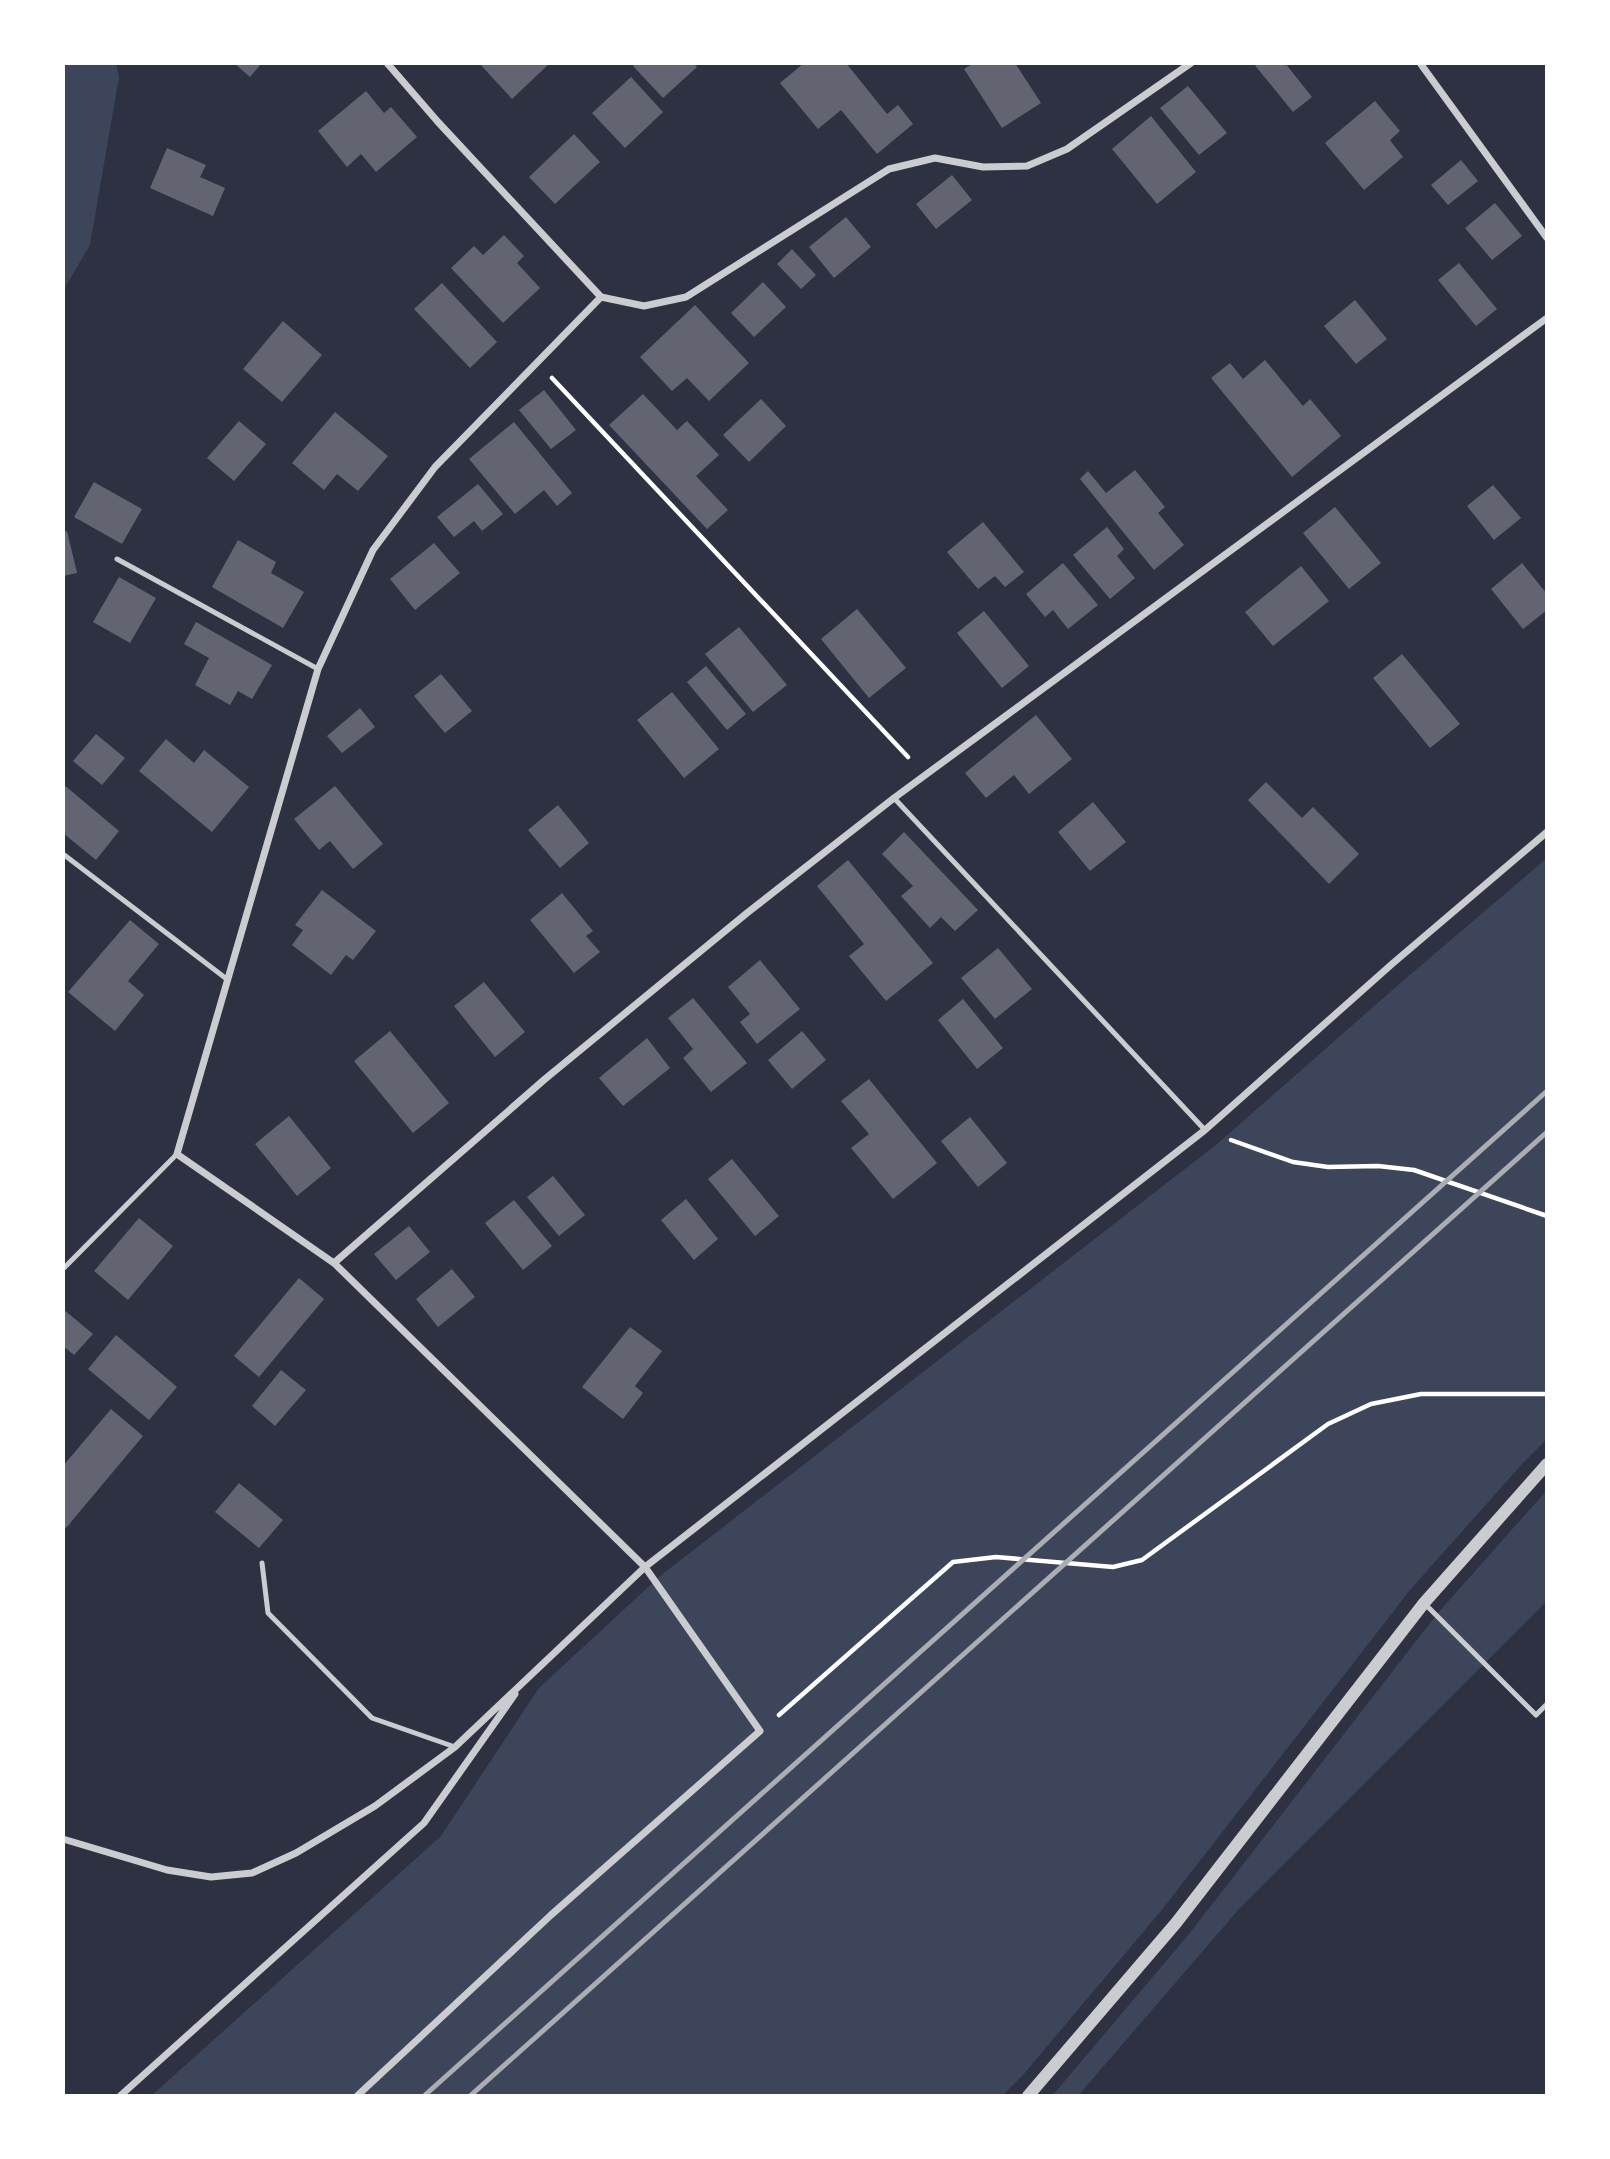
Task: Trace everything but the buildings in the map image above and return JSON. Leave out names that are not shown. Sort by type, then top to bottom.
[{"type":"street","points":[[387,63],[438,122],[601,297],[644,306],[686,297],[889,169],[935,158],[983,167],[1027,166],[1068,149],[1191,63]]},
{"type":"street","points":[[1420,63],[1547,238]]},
{"type":"street","points":[[357,2096],[551,1915],[760,1731],[645,1567],[334,1264],[177,1154],[318,669],[373,550],[435,467],[601,297]]},
{"type":"street","points":[[334,1264],[545,1079],[747,913],[894,798],[1547,318]]},
{"type":"street","points":[[63,1839],[167,1870],[211,1877],[252,1873],[296,1853],[375,1806],[455,1747],[645,1567],[1205,1130],[1392,964],[1547,832]]},
{"type":"street","points":[[1028,2096],[1175,1923],[1424,1603],[1547,1464]]},
{"type":"street","points":[[120,2096],[424,1823],[525,1681]]},
{"type":"lane","points":[[117,559],[318,669]]},
{"type":"lane","points":[[894,798],[1205,1130]]},
{"type":"lane","points":[[63,854],[228,980]]},
{"type":"lane","points":[[63,1269],[177,1154]]},
{"type":"lane","points":[[262,1563],[268,1613],[372,1718],[455,1747]]},
{"type":"lane","points":[[1424,1603],[1535,1715],[1547,1704]]},
{"type":"path","points":[[537,362],[925,774]]},
{"type":"path","points":[[1205,1130],[1293,1162],[1328,1167],[1378,1166],[1414,1170],[1547,1216]]},
{"type":"path","points":[[760,1731],[953,1562],[996,1557],[1113,1567],[1142,1560],[1328,1424],[1371,1404],[1421,1394],[1547,1394]]},
{"type":"shaded area","points":[[63,63],[116,63],[119,77],[90,245],[63,291]]},
{"type":"shaded area","points":[[1547,858],[1547,1439],[1410,1590],[1161,1911],[1023,2075],[1002,2096],[151,2096],[441,1836],[539,1688],[660,1576],[1217,1144]]},
{"type":"shaded area","points":[[1547,1490],[1547,1601],[1239,1909],[1078,2096],[1052,2096],[1189,1934],[1437,1614]]},
{"type":"railway","points":[[424,2096],[1547,1091]]},
{"type":"railway","points":[[470,2096],[1547,1132]]}]
